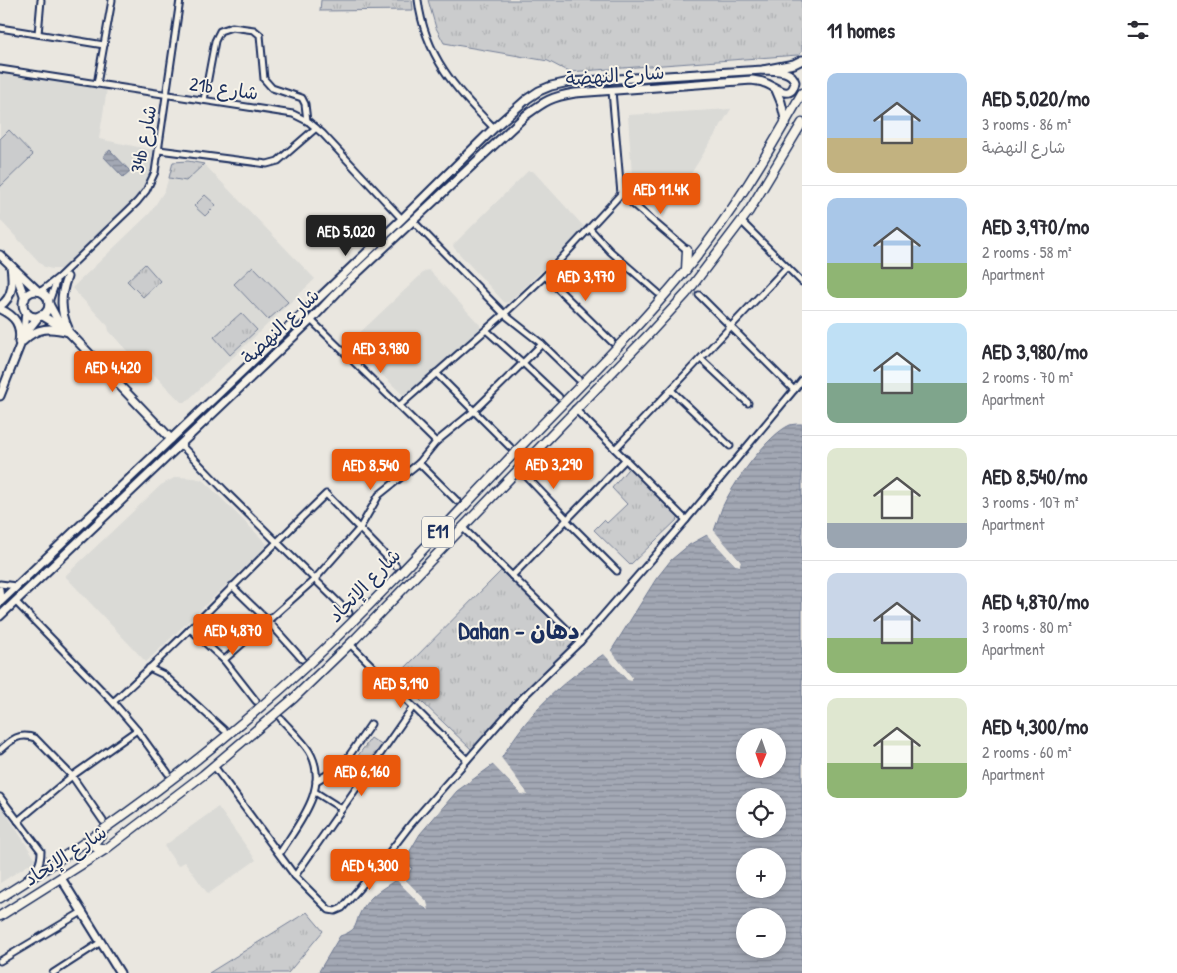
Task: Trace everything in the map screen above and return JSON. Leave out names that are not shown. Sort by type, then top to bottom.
[{"type":"main road","points":[[763,70],[794,64],[802,60]]},
{"type":"main road","name":"شارع النهضة","points":[[0,601],[402,219],[494,128],[527,99],[551,86],[569,82],[763,70]]},
{"type":"main road","points":[[763,70],[786,72],[794,77],[795,82],[791,90],[786,92],[776,90]]},
{"type":"main road","name":"شارع النهضة","points":[[0,616],[311,320],[341,288],[526,115],[545,101],[575,93],[752,80],[762,82],[776,90]]},
{"type":"main road","points":[[776,90],[786,123]]},
{"type":"main road","name":"شارع الإتحاد","points":[[0,898],[119,819],[204,754],[259,709],[362,612],[589,376],[686,270],[741,196],[786,123],[802,93]]},
{"type":"main road","name":"شارع الإتحاد","points":[[0,916],[106,849],[214,766],[294,698],[350,644],[686,294],[741,221],[802,123]]},
{"type":"main road","points":[[686,270],[687,250]]},
{"type":"main road","points":[[0,254],[39,292],[47,297],[57,319],[171,440]]},
{"type":"main road","points":[[341,288],[357,271],[357,268],[352,266]]},
{"type":"main road","points":[[13,268],[24,299],[26,311],[24,335]]},
{"type":"main road","points":[[13,268],[12,291],[9,298],[0,308],[13,316],[18,322],[20,330],[19,347]]},
{"type":"main road","points":[[67,277],[63,287],[61,303],[70,333]]},
{"type":"main road","points":[[24,299],[31,292],[39,292]]},
{"type":"main road","points":[[0,396],[24,335],[40,316],[47,311],[49,303]]},
{"type":"main road","points":[[26,311],[32,316],[40,316],[70,333]]},
{"type":"main road","points":[[19,347],[30,335],[43,329],[51,328],[70,333]]},
{"type":"main road","points":[[80,342],[87,346],[105,364],[111,364],[113,358]]},
{"type":"main road","points":[[123,368],[116,370],[117,377],[152,413],[153,419]]},
{"type":"main road","points":[[589,376],[594,375],[597,377],[596,388]]},
{"type":"main road","points":[[557,400],[568,397]]},
{"type":"main road","points":[[94,512],[90,523],[91,527],[94,528]]},
{"type":"main road","points":[[106,849],[98,848],[94,843],[119,819]]},
{"type":"main road","points":[[61,878],[120,973]]},
{"type":"street","points":[[38,34],[42,0]]},
{"type":"street","points":[[97,84],[112,0]]},
{"type":"street","name":"34b شارع","points":[[39,292],[58,277],[137,202],[146,191],[155,172],[159,150],[180,0]]},
{"type":"street","points":[[418,0],[425,31],[436,57],[449,80],[465,100],[494,128]]},
{"type":"street","points":[[204,100],[215,41],[220,31],[232,26],[254,30],[260,35],[264,79],[272,88],[302,98],[305,104],[307,120]]},
{"type":"street","points":[[0,28],[104,45]]},
{"type":"street","name":"21b شارع","points":[[0,69],[287,112],[307,120],[316,128],[402,219]]},
{"type":"street","points":[[612,91],[621,194],[687,250]]},
{"type":"street","points":[[159,150],[273,164],[316,128]]},
{"type":"street","points":[[399,406],[545,276],[621,194]]},
{"type":"street","points":[[414,221],[504,314],[542,344],[578,378]]},
{"type":"street","points":[[741,221],[802,282]]},
{"type":"street","points":[[590,229],[610,251],[658,293]]},
{"type":"street","points":[[615,449],[787,267]]},
{"type":"street","points":[[545,276],[612,342]]},
{"type":"street","name":"34b شارع","points":[[49,303],[58,277]]},
{"type":"street","points":[[699,295],[794,390]]},
{"type":"street","points":[[311,320],[436,442]]},
{"type":"street","points":[[486,330],[523,363],[557,400]]},
{"type":"street","points":[[224,660],[269,622],[315,579],[360,528],[380,496],[419,463],[436,442],[474,411],[542,344]]},
{"type":"street","points":[[701,359],[748,403]]},
{"type":"street","points":[[436,373],[510,447]]},
{"type":"street","points":[[214,766],[280,853],[295,876],[329,910],[336,911],[342,908],[378,867],[411,824],[518,702],[580,642],[686,520],[802,380]]},
{"type":"street","points":[[671,390],[730,446]]},
{"type":"street","points":[[575,410],[686,520]]},
{"type":"street","points":[[180,444],[276,542],[350,613]]},
{"type":"street","points":[[512,576],[626,459]]},
{"type":"street","points":[[419,463],[457,501]]},
{"type":"street","points":[[515,473],[526,476],[617,571]]},
{"type":"street","points":[[113,702],[190,629],[326,494],[396,566]]},
{"type":"street","points":[[462,527],[580,642]]},
{"type":"street","points":[[0,584],[16,586]]},
{"type":"street","points":[[232,586],[269,622],[302,659]]},
{"type":"street","points":[[0,589],[0,601]]},
{"type":"street","points":[[15,601],[113,702],[137,730],[168,773]]},
{"type":"street","points":[[190,629],[224,660],[256,701]]},
{"type":"street","points":[[350,644],[468,760]]},
{"type":"street","points":[[149,668],[164,674],[224,730]]},
{"type":"street","points":[[295,876],[413,707]]},
{"type":"street","points":[[280,853],[311,803],[316,781],[314,760],[309,750],[281,719]]},
{"type":"street","points":[[316,781],[342,766],[370,724]]},
{"type":"street","points":[[18,821],[72,776],[137,730]]},
{"type":"street","points":[[0,750],[16,737],[28,735],[34,738],[72,776],[103,821]]},
{"type":"street","points":[[315,792],[342,809]]},
{"type":"street","points":[[0,797],[41,850],[40,864],[20,886]]},
{"type":"street","points":[[0,961],[82,912]]},
{"type":"street","points":[[53,973],[101,942]]},
{"type":"shaded area","points":[[0,72],[107,89],[99,139],[153,150],[150,175],[143,190],[62,269],[44,267],[0,220]]},
{"type":"shaded area","points":[[731,109],[663,219],[633,192],[628,115]]},
{"type":"shaded area","points":[[110,150],[130,171],[123,177],[103,156]]},
{"type":"shaded area","points":[[173,162],[203,163],[315,279],[186,402],[181,402],[135,355],[129,353],[109,331],[108,326],[72,288],[150,213],[165,190]]},
{"type":"shaded area","points":[[528,171],[533,171],[586,229],[509,302],[505,303],[453,245]]},
{"type":"shaded area","points":[[429,270],[480,325],[480,329],[407,396],[403,395],[350,342],[425,271]]},
{"type":"shaded area","points":[[802,424],[802,973],[318,973],[340,936],[354,928],[366,903],[396,880],[428,910],[427,901],[405,879],[412,868],[404,861],[420,834],[457,791],[493,765],[521,794],[526,791],[501,759],[522,727],[546,700],[573,676],[604,654],[627,680],[632,677],[611,651],[656,579],[671,560],[689,545],[707,535],[735,565],[740,566],[741,562],[714,531],[722,508],[751,462],[771,439],[790,425]]},
{"type":"shaded area","points":[[176,477],[202,480],[268,545],[146,662],[65,576],[161,485]]},
{"type":"shaded area","points":[[0,804],[36,860],[0,883]]},
{"type":"shaded area","points":[[218,807],[256,860],[208,894],[185,862],[178,866],[164,846]]},
{"type":"green space","points":[[321,0],[412,0],[413,10],[320,11]]},
{"type":"green space","points":[[428,0],[802,0],[802,52],[798,55],[569,72],[548,61],[444,43],[436,28]]},
{"type":"green space","points":[[9,130],[33,155],[0,187],[0,139]]},
{"type":"green space","points":[[188,161],[204,164],[186,181],[169,178],[173,162]]},
{"type":"green space","points":[[205,195],[216,205],[205,216],[194,206]]},
{"type":"green space","points":[[145,264],[160,281],[143,297],[127,281]]},
{"type":"green space","points":[[253,266],[288,302],[268,320],[234,284]]},
{"type":"green space","points":[[241,313],[257,330],[230,355],[214,337]]},
{"type":"green space","points":[[632,464],[680,517],[630,565],[594,530],[604,520],[607,523],[627,504],[612,488]]},
{"type":"green space","points":[[501,571],[577,645],[513,710],[485,742],[472,750],[396,677]]},
{"type":"green space","points":[[371,738],[383,746],[367,769],[354,761]]},
{"type":"green space","points":[[307,912],[323,931],[288,973],[209,973]]},
{"type":"pier","points":[[712,528],[741,562],[740,566],[735,565],[705,533],[708,533],[738,563],[712,532]]},
{"type":"pier","points":[[609,648],[632,677],[632,681],[627,680],[602,652],[605,652],[630,678],[609,652]]},
{"type":"pier","points":[[500,756],[527,795],[521,794],[491,763],[494,763],[524,792],[499,760]]},
{"type":"pier","points":[[403,877],[427,901],[429,910],[422,906],[396,880],[397,878],[426,906],[403,881]]},
{"type":"district","name":"Dahan - دهان","points":[[519,631]]}]
